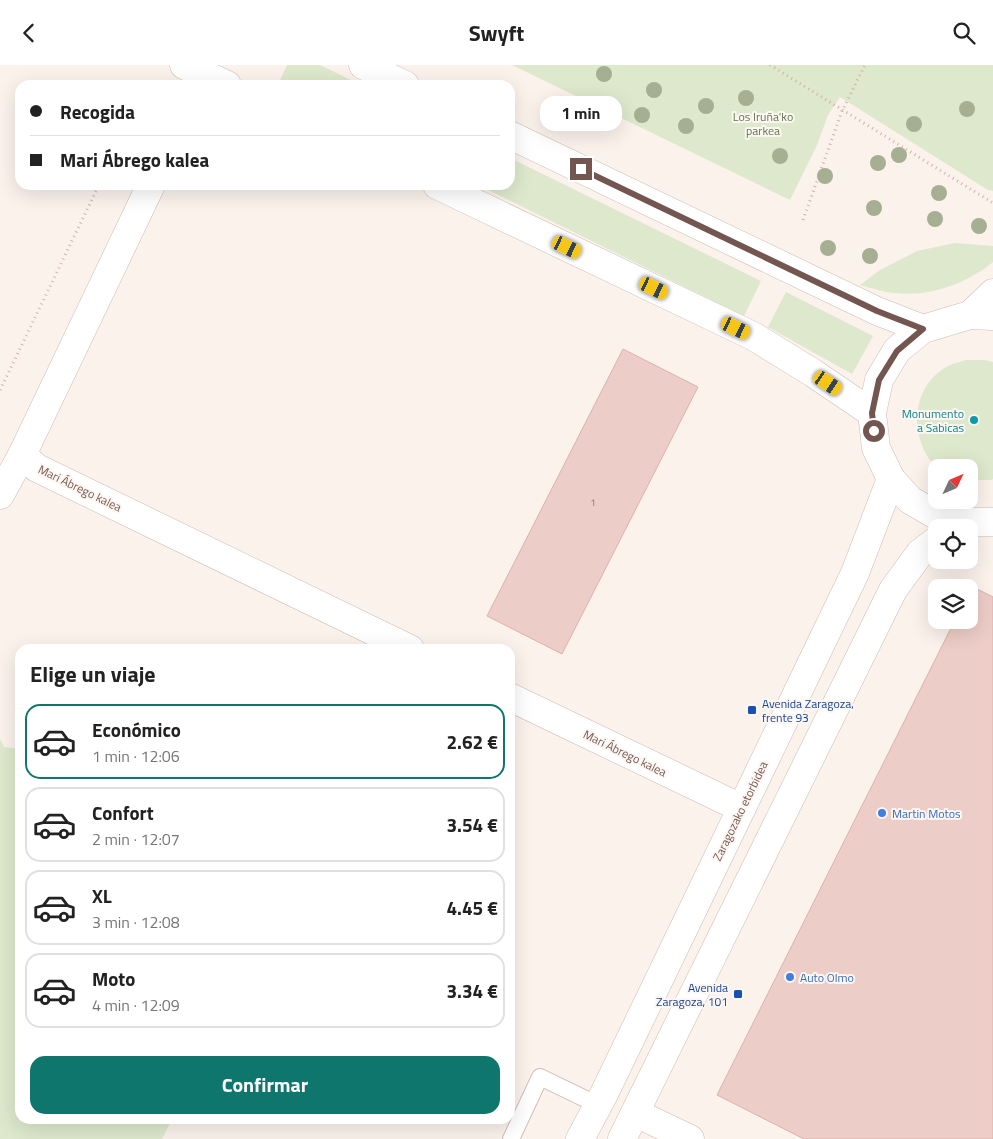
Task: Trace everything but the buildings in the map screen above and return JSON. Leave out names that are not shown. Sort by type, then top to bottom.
[{"type":"street","points":[[363,65],[394,80]]},
{"type":"street","points":[[515,137],[877,311],[923,329]]},
{"type":"street","points":[[0,495],[22,455],[149,190]]},
{"type":"street","points":[[447,190],[753,336],[813,373],[872,413]]},
{"type":"street","points":[[944,519],[910,499],[891,479],[876,448],[872,413],[879,380],[897,351],[923,329],[982,315],[993,293]]},
{"type":"street","name":"Mari Ábrego kalea","points":[[22,455],[38,468],[400,644]]},
{"type":"street","name":"Zaragozako etorbidea","points":[[580,1139],[855,573],[891,479]]},
{"type":"street","points":[[978,523],[993,522]]},
{"type":"street","points":[[622,1139],[893,590],[920,553],[928,547]]},
{"type":"street","name":"Mari Ábrego kalea","points":[[515,699],[741,808]]},
{"type":"street","points":[[636,1113],[690,1139]]},
{"type":"lane","points":[[511,1139],[540,1077],[598,1105]]},
{"type":"path","points":[[770,65],[993,203]]},
{"type":"path","points":[[803,220],[842,111],[865,65]]},
{"type":"path","points":[[0,390],[97,190]]},
{"type":"green space","points":[[287,65],[320,65],[351,80],[280,80]]},
{"type":"green space","name":"Los Iruña'ko parkea","points":[[512,65],[993,65],[993,191],[988,190],[840,97],[828,115],[817,145],[790,200]]},
{"type":"green space","points":[[515,160],[761,281],[744,316],[488,190],[515,190]]},
{"type":"green space","points":[[955,243],[993,246],[993,262],[959,283],[934,291],[908,294],[895,293],[860,285],[880,270],[917,251]]},
{"type":"green space","points":[[786,292],[873,336],[852,374],[768,327]]},
{"type":"green space","points":[[966,360],[993,362],[993,479],[991,480],[978,480],[978,459],[930,459],[922,445],[917,420],[920,399],[938,372],[950,365]]},
{"type":"green space","points":[[0,739],[4,747],[15,748],[15,1124],[170,1124],[162,1139],[0,1139]]},
{"type":"place","name":"Monumento a Sabicas","points":[[974,420]]},
{"type":"place","name":"Avenida Zaragoza, frente 93","points":[[752,710]]},
{"type":"place","name":"Martin Motos","points":[[882,813]]},
{"type":"place","name":"Auto Olmo","points":[[790,977]]},
{"type":"place","name":"Avenida Zaragoza, 101","points":[[738,994]]},
{"type":"route","points":[[581,169],[877,311],[923,329],[897,351],[879,380],[872,413],[874,431]]}]
